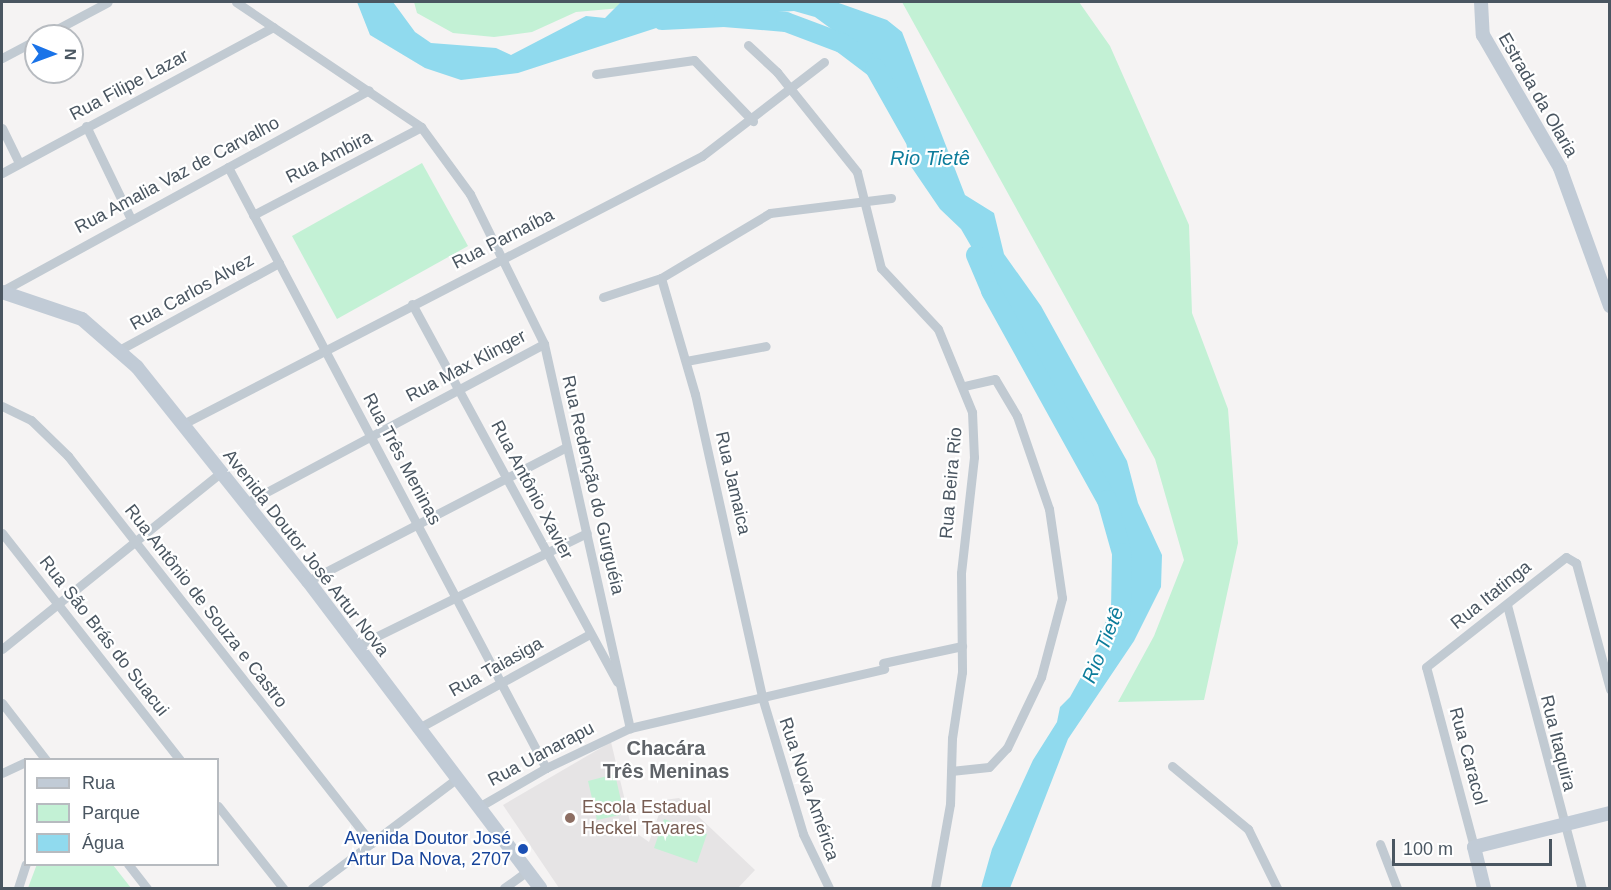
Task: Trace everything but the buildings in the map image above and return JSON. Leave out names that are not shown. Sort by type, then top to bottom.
[{"type":"main road","name":"Estrada da Olaria","points":[[1482,2],[1483,35],[1560,168],[1610,306]]},
{"type":"main road","name":"Avenida Doutor José Artur Nova","points":[[2,292],[69,313],[121,350],[308,581],[455,780],[540,888]]},
{"type":"main road","points":[[1474,847],[1610,813]]},
{"type":"main road","name":"Rua Caracol","points":[[1474,847],[1484,888]]},
{"type":"street","points":[[67,24],[108,2]]},
{"type":"street","name":"Rua Redenção do Gurguéia","points":[[236,2],[421,127],[456,171],[544,344],[630,728]]},
{"type":"street","name":"Rua Filipe Lazar","points":[[2,173],[273,27]]},
{"type":"street","name":"Rua Beira Rio","points":[[748,45],[793,90],[852,165],[866,202],[881,268],[938,329],[964,386],[974,433],[963,539],[962,646],[951,771],[935,888]]},
{"type":"street","points":[[2,58],[24,46]]},
{"type":"street","points":[[596,74],[694,60],[753,121]]},
{"type":"street","name":"Rua Parnaíba","points":[[183,424],[501,256],[696,159],[753,121],[824,62]]},
{"type":"street","name":"Rua Amalia Vaz de Carvalho","points":[[2,292],[369,90]]},
{"type":"street","points":[[86,126],[131,219]]},
{"type":"street","name":"Rua Ambira","points":[[253,215],[421,127]]},
{"type":"street","points":[[2,128],[19,163]]},
{"type":"street","name":"Rua Três Meninas","points":[[228,167],[546,768]]},
{"type":"street","points":[[603,297],[661,278],[756,218],[891,198]]},
{"type":"street","name":"Rua Carlos Alvez","points":[[121,350],[279,264]]},
{"type":"street","name":"Rua Jamaica","points":[[661,278],[686,361],[762,697]]},
{"type":"street","name":"Rua Antônio Xavier","points":[[412,304],[460,387],[545,550],[623,692]]},
{"type":"street","name":"Rua Max Klinger","points":[[246,503],[544,344]]},
{"type":"street","points":[[686,361],[766,346]]},
{"type":"street","points":[[951,771],[989,767],[1008,748],[1033,699],[1062,607],[1049,509],[1006,394],[993,378],[964,386]]},
{"type":"street","name":"Rua Antônio de Souza e Castro","points":[[2,406],[43,429],[135,541],[371,843]]},
{"type":"street","points":[[308,581],[566,447]]},
{"type":"street","points":[[2,649],[221,472]]},
{"type":"street","name":"Rua São Brás do Suacui","points":[[2,533],[179,758]]},
{"type":"street","points":[[357,646],[545,550],[587,533]]},
{"type":"street","name":"Rua Itatinga","points":[[1426,668],[1507,605],[1562,558],[1576,563],[1610,689]]},
{"type":"street","name":"Rua Itaquira","points":[[1507,605],[1562,824],[1582,888]]},
{"type":"street","name":"Rua Taiasiga","points":[[417,729],[590,634]]},
{"type":"street","name":"Rua Uanarapu","points":[[477,808],[546,768],[630,728],[962,646]]},
{"type":"street","name":"Rua Caracol","points":[[1426,668],[1474,847]]},
{"type":"street","name":"Rua Nova América","points":[[762,697],[803,834],[829,888]]},
{"type":"street","points":[[2,703],[44,756]]},
{"type":"street","points":[[2,772],[24,763]]},
{"type":"street","points":[[1172,766],[1248,829],[1277,888]]},
{"type":"street","points":[[312,888],[455,780]]},
{"type":"street","points":[[219,807],[283,888]]},
{"type":"street","points":[[1380,844],[1396,888]]},
{"type":"street","points":[[18,888],[25,866]]},
{"type":"street","points":[[130,866],[147,888]]},
{"type":"street","points":[[504,888],[526,872]]},
{"type":"shaded area","name":"Escola Estadual Heckel Tavares","points":[[611,742],[632,830],[649,842],[664,800],[679,798],[755,870],[738,888],[559,888],[503,805]]},
{"type":"green space","points":[[414,2],[689,2],[576,12],[532,32],[494,37],[453,33],[417,13]]},
{"type":"green space","points":[[902,2],[1079,2],[1110,46],[1189,225],[1192,313],[1228,409],[1238,543],[1204,700],[1118,702],[1154,636],[1184,560],[1155,459]]},
{"type":"green space","points":[[422,163],[468,246],[337,319],[292,236]]},
{"type":"green space","points":[[615,774],[624,814],[597,820],[588,781]]},
{"type":"green space","points":[[664,819],[707,834],[697,863],[654,848]]},
{"type":"green space","points":[[36,866],[114,866],[131,888],[28,888]]},
{"type":"water","name":"Rio Tietê","points":[[357,2],[393,2],[415,32],[431,43],[496,48],[511,55],[586,16],[605,18],[621,2],[836,2],[887,20],[902,32],[965,195],[994,213],[1004,254],[1041,306],[1127,461],[1138,503],[1162,555],[1161,587],[1134,641],[1068,739],[1010,888],[981,888],[992,849],[1033,760],[1057,722],[1060,707],[1070,697],[1118,611],[1128,603],[1131,569],[1116,542],[1113,502],[1099,492],[1082,464],[1085,442],[961,229],[940,209],[910,165],[901,112],[871,58],[815,17],[794,11],[687,18],[518,73],[461,80],[425,68],[370,35]]},
{"type":"waterway","name":"Rio Tietê","points":[[662,20],[724,17],[786,22],[842,43],[875,68],[915,139]]},
{"type":"waterway","name":"Rio Tietê","points":[[976,255],[991,291],[1107,500],[1122,553],[1121,612],[1112,632]]},
{"type":"place","name":"Escola Estadual Heckel Tavares","points":[[570,818]]},
{"type":"place","name":"Avenida Doutor José Artur Da Nova, 2707","points":[[523,849]]},
{"type":"district","name":"Chacára Três Meninas","points":[[666,760]]}]
